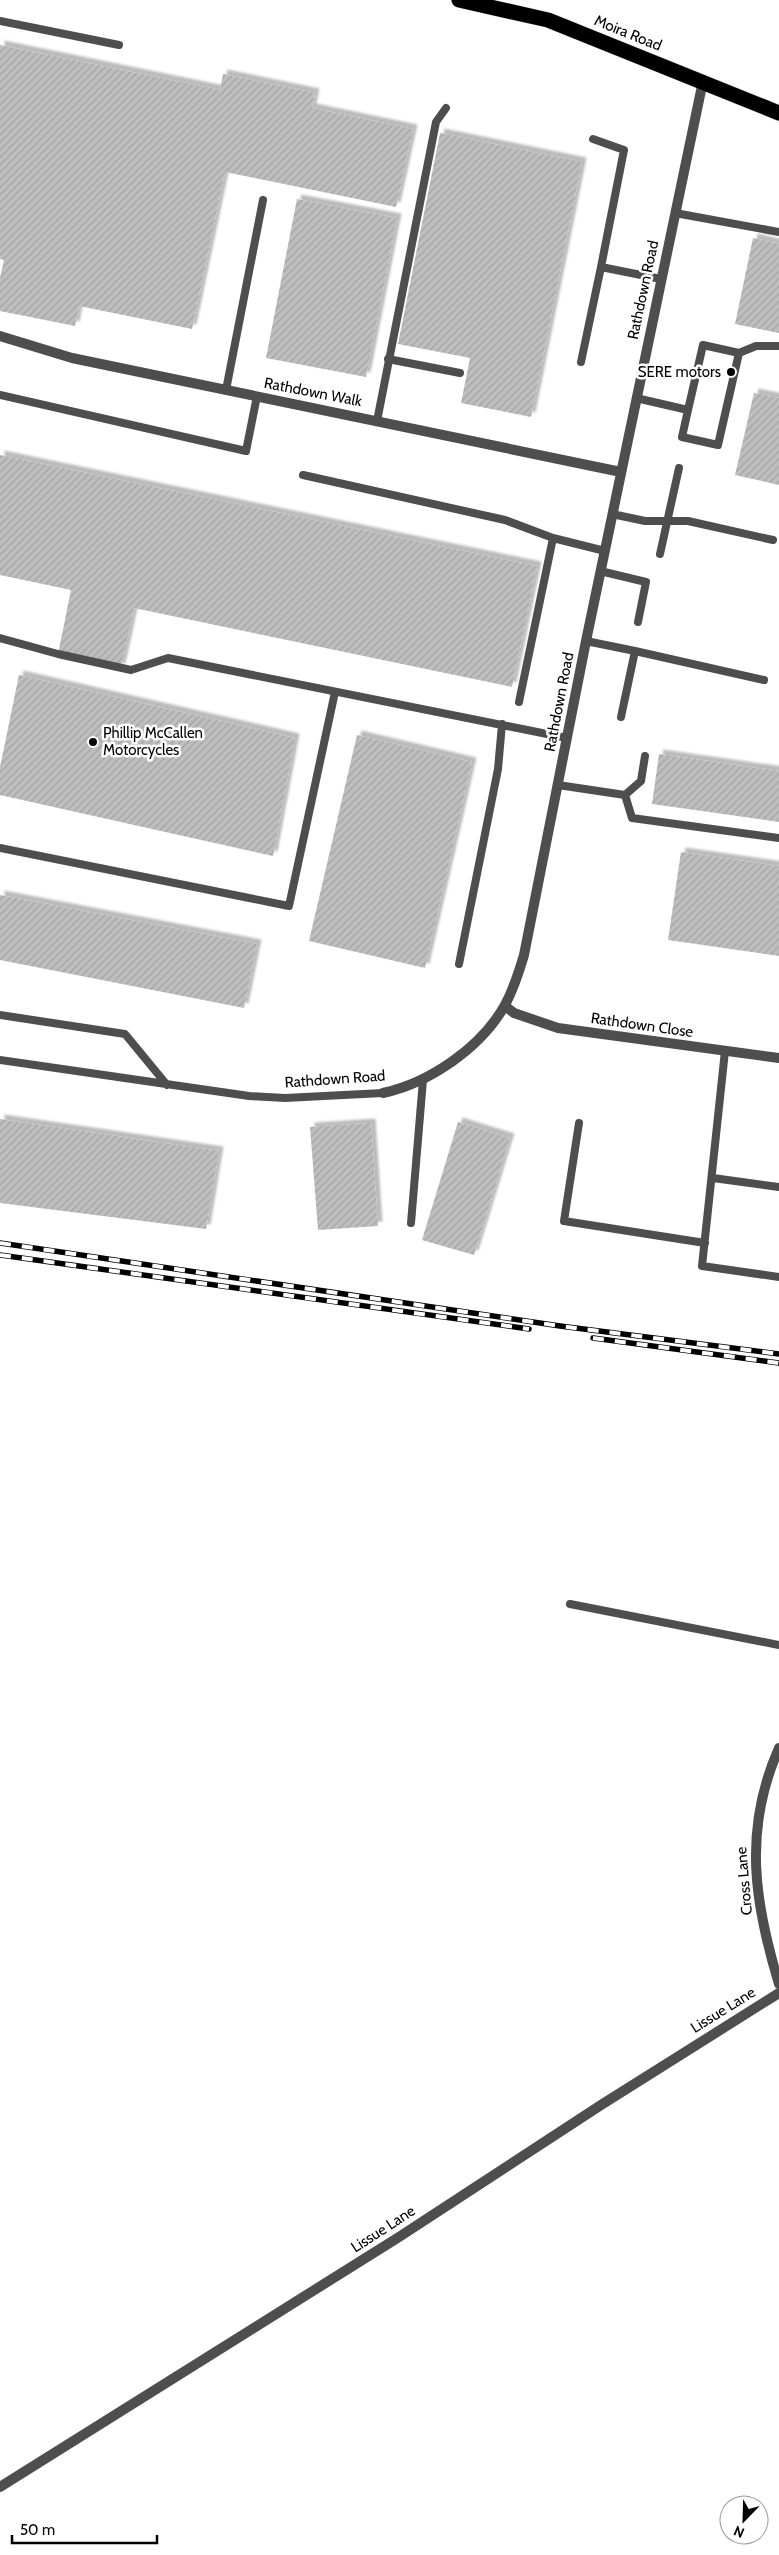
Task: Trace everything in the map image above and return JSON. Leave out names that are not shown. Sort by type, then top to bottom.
[{"type":"highway","name":"Moira Road","points":[[459,0],[548,20],[779,113]]},
{"type":"street","name":"Rathdown Road","points":[[382,1093],[402,1089],[424,1080],[454,1060],[474,1042],[505,1006],[524,955],[600,571],[703,81]]},
{"type":"street","name":"Rathdown Walk","points":[[0,336],[72,358],[621,472]]},
{"type":"street","name":"Rathdown Close","points":[[505,1006],[514,1013],[558,1028],[779,1058]]},
{"type":"street","name":"Cross Lane","points":[[779,1748],[761,1799],[754,1856],[762,1921],[779,1984]]},
{"type":"street","name":"Lissue Lane","points":[[0,2487],[390,2242],[601,2105],[779,1994]]},
{"type":"lane","points":[[0,21],[119,45]]},
{"type":"lane","points":[[377,421],[436,122],[446,108]]},
{"type":"lane","points":[[580,362],[624,150],[593,139]]},
{"type":"lane","points":[[226,390],[264,200]]},
{"type":"lane","points":[[675,213],[779,232]]},
{"type":"lane","points":[[601,267],[661,279]]},
{"type":"lane","points":[[739,353],[718,445],[682,437],[702,345],[739,353],[756,346],[779,346]]},
{"type":"lane","points":[[388,359],[460,374]]},
{"type":"lane","points":[[0,395],[246,451],[256,396]]},
{"type":"lane","points":[[636,398],[688,410]]},
{"type":"lane","points":[[660,554],[679,468]]},
{"type":"lane","points":[[303,475],[505,520],[553,538],[605,551]]},
{"type":"lane","points":[[612,514],[645,521],[688,521],[773,540]]},
{"type":"lane","points":[[520,702],[553,538]]},
{"type":"lane","points":[[600,571],[646,582],[638,622]]},
{"type":"lane","points":[[0,638],[58,654],[131,670],[168,658],[567,738]]},
{"type":"lane","points":[[586,641],[764,680]]},
{"type":"lane","points":[[621,717],[635,651]]},
{"type":"lane","points":[[0,848],[289,906],[335,692]]},
{"type":"lane","points":[[458,964],[498,769],[502,724]]},
{"type":"lane","points":[[625,795],[641,781],[644,756]]},
{"type":"lane","points":[[558,784],[625,795]]},
{"type":"lane","points":[[625,795],[632,818],[779,838]]},
{"type":"lane","points":[[0,1015],[125,1034],[167,1085]]},
{"type":"lane","points":[[725,1051],[713,1178],[702,1266],[779,1278]]},
{"type":"lane","name":"Rathdown Road","points":[[0,1060],[210,1091],[285,1098],[382,1093]]},
{"type":"lane","points":[[411,1223],[424,1080]]},
{"type":"lane","points":[[579,1123],[564,1220],[705,1243]]},
{"type":"lane","points":[[713,1178],[779,1187]]},
{"type":"lane","points":[[570,1604],[733,1638],[779,1645]]},
{"type":"building","points":[[0,45],[220,90],[223,74],[315,93],[312,108],[413,129],[396,207],[225,172],[192,329],[79,306],[75,326],[0,311],[0,278],[4,260],[0,259]]},
{"type":"building","points":[[440,133],[582,162],[531,417],[461,403],[470,358],[398,344]]},
{"type":"building","points":[[297,199],[397,218],[366,377],[266,358]]},
{"type":"building","points":[[753,238],[779,244],[779,333],[735,324]]},
{"type":"building","points":[[754,393],[779,398],[779,485],[735,475]]},
{"type":"building","points":[[0,455],[537,566],[512,687],[134,608],[121,668],[58,654],[71,590],[0,575]]},
{"type":"building","points":[[19,675],[295,738],[273,856],[0,795],[0,767]]},
{"type":"building","points":[[357,735],[472,762],[425,968],[309,941]]},
{"type":"building","points":[[659,754],[779,771],[779,822],[652,804]]},
{"type":"building","points":[[681,852],[779,866],[779,956],[668,940]]},
{"type":"building","points":[[0,895],[257,944],[244,1008],[0,960]]},
{"type":"building","points":[[0,1119],[219,1151],[206,1229],[0,1203]]},
{"type":"building","points":[[458,1122],[510,1138],[474,1255],[422,1240]]},
{"type":"building","points":[[371,1123],[378,1226],[318,1230],[310,1127]]},
{"type":"railway","points":[[0,1243],[560,1326],[779,1354]]},
{"type":"railway","points":[[0,1255],[529,1329]]},
{"type":"railway","points":[[593,1338],[779,1363]]},
{"type":"place","name":"SERE motors","points":[[731,372]]},
{"type":"place","name":"Phillip McCallen Motorcycles","points":[[93,742]]}]
